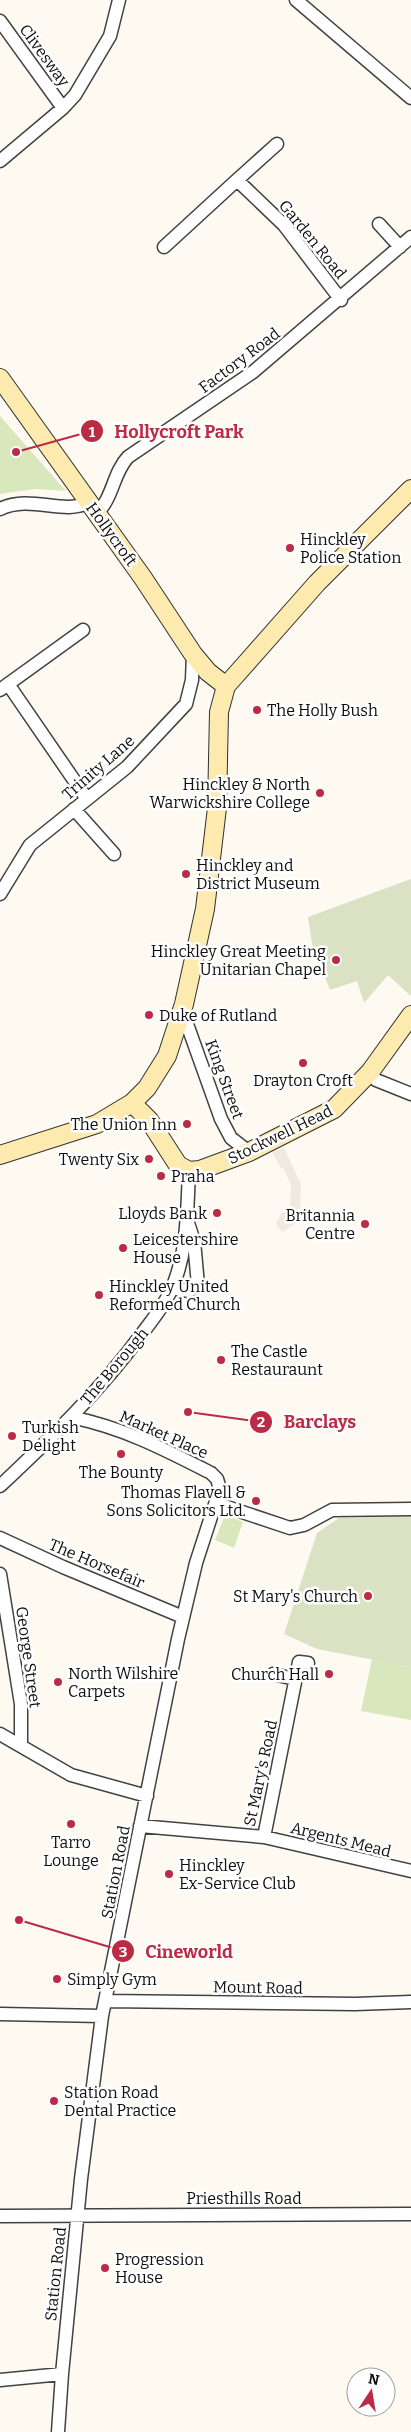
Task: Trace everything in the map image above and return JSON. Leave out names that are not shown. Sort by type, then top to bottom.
[{"type":"main road","name":"Hollycroft","points":[[0,378],[93,508],[193,654],[208,672],[226,686]]},
{"type":"main road","points":[[0,1155],[97,1124],[132,1103],[147,1088],[167,1056],[182,1010],[205,909],[217,808],[218,712],[226,686],[317,583],[411,489]]},
{"type":"main road","name":"Stockwell Head","points":[[189,1171],[200,1170],[249,1152],[334,1109],[370,1072],[411,1015]]},
{"type":"main road","points":[[132,1103],[149,1120],[178,1165],[189,1171]]},
{"type":"street","points":[[0,161],[63,108],[75,94],[110,36],[119,0]]},
{"type":"street","points":[[296,0],[411,98]]},
{"type":"street","name":"Clivesway","points":[[0,21],[63,108]]},
{"type":"street","points":[[164,247],[277,144]]},
{"type":"street","name":"Garden Road","points":[[237,180],[284,225],[340,300]]},
{"type":"street","points":[[379,224],[400,247]]},
{"type":"street","name":"Factory Road","points":[[93,508],[103,507],[117,472],[128,457],[232,388],[340,300],[411,237]]},
{"type":"street","points":[[0,508],[11,503],[39,503],[93,508]]},
{"type":"street","points":[[83,630],[4,687],[87,799]]},
{"type":"street","name":"Trinity Lane","points":[[0,894],[30,845],[127,767],[186,704],[192,680],[193,654]]},
{"type":"street","points":[[74,809],[114,854]]},
{"type":"street","name":"King Street","points":[[182,1010],[221,1119],[230,1138],[249,1152]]},
{"type":"street","points":[[370,1072],[376,1080],[411,1094]]},
{"type":"street","name":"The Borough","points":[[0,1486],[71,1417],[120,1363],[157,1314],[172,1288],[182,1252],[187,1221],[189,1171]]},
{"type":"street","name":"The Borough","points":[[172,1288],[189,1290],[198,1285],[194,1241],[187,1221]]},
{"type":"street","name":"Market Place","points":[[71,1417],[127,1432],[214,1476]]},
{"type":"street","name":"Station Road","points":[[58,2432],[77,2215],[102,2016],[183,1617],[196,1563],[220,1489],[214,1476]]},
{"type":"street","points":[[215,1509],[220,1505],[224,1506],[290,1528],[304,1526],[332,1510],[411,1509]]},
{"type":"street","name":"The Horsefair","points":[[0,1538],[63,1567],[183,1617]]},
{"type":"street","name":"George Street","points":[[0,1574],[20,1704],[21,1746]]},
{"type":"street","name":"St Mary's Road","points":[[140,1826],[264,1837],[299,1662],[308,1663]]},
{"type":"street","points":[[273,1674],[295,1679]]},
{"type":"street","points":[[0,1734],[71,1775],[147,1796]]},
{"type":"street","name":"Argents Mead","points":[[264,1837],[411,1871]]},
{"type":"street","name":"Mount Road","points":[[105,2001],[355,2004],[411,2002]]},
{"type":"street","points":[[0,2014],[102,2016]]},
{"type":"street","name":"Priesthills Road","points":[[0,2216],[411,2214]]},
{"type":"street","points":[[0,2380],[62,2374]]},
{"type":"green space","points":[[0,416],[66,491],[35,489],[0,494]]},
{"type":"green space","points":[[411,879],[411,996],[388,975],[364,1003],[357,981],[330,990],[312,943],[308,917]]},
{"type":"green space","points":[[225,1515],[243,1522],[234,1548],[215,1540]]},
{"type":"green space","points":[[411,1516],[411,1667],[317,1649],[284,1634],[317,1533],[339,1518]]},
{"type":"green space","points":[[372,1659],[411,1667],[411,1720],[361,1711]]},
{"type":"shaded area","points":[[284,1148],[301,1184],[298,1222],[282,1232],[276,1224],[281,1213],[290,1212],[291,1185],[283,1168],[281,1168],[272,1152]]},
{"type":"place","name":"Hollycroft Park","points":[[16,452]]},
{"type":"place","name":"Hinckley Police Station","points":[[290,548]]},
{"type":"place","name":"The Holly Bush","points":[[257,710]]},
{"type":"place","name":"Hinckley & North Warwickshire College","points":[[320,793]]},
{"type":"place","name":"Hinckley and District Museum","points":[[186,874]]},
{"type":"place","name":"Hinckley Great Meeting Unitarian Chapel","points":[[336,960]]},
{"type":"place","name":"Duke of Rutland","points":[[149,1015]]},
{"type":"place","name":"Drayton Croft","points":[[303,1063]]},
{"type":"place","name":"The Union Inn","points":[[187,1124]]},
{"type":"place","name":"Twenty Six","points":[[149,1159]]},
{"type":"place","name":"Praha","points":[[161,1176]]},
{"type":"place","name":"Lloyds Bank","points":[[217,1213]]},
{"type":"place","name":"Britannia Centre","points":[[365,1224]]},
{"type":"place","name":"Leicestershire House","points":[[123,1248]]},
{"type":"place","name":"Hinckley United Reformed Church","points":[[99,1295]]},
{"type":"place","name":"The Castle Restauraunt","points":[[221,1360]]},
{"type":"place","name":"Barclays","points":[[188,1412]]},
{"type":"place","name":"Turkish Delight","points":[[12,1436]]},
{"type":"place","name":"The Bounty","points":[[121,1454]]},
{"type":"place","name":"Thomas Flavell & Sons Solicitors Ltd.","points":[[256,1501]]},
{"type":"place","name":"St Mary's Church","points":[[368,1596]]},
{"type":"place","name":"Church Hall","points":[[329,1674]]},
{"type":"place","name":"North Wilshire Carpets","points":[[58,1682]]},
{"type":"place","name":"Tarro Lounge","points":[[71,1824]]},
{"type":"place","name":"Hinckley Ex-Service Club","points":[[169,1874]]},
{"type":"place","name":"Cineworld","points":[[19,1920]]},
{"type":"place","name":"Simply Gym","points":[[57,1979]]},
{"type":"place","name":"Station Road Dental Practice","points":[[54,2101]]},
{"type":"place","name":"Progression House","points":[[105,2268]]}]
